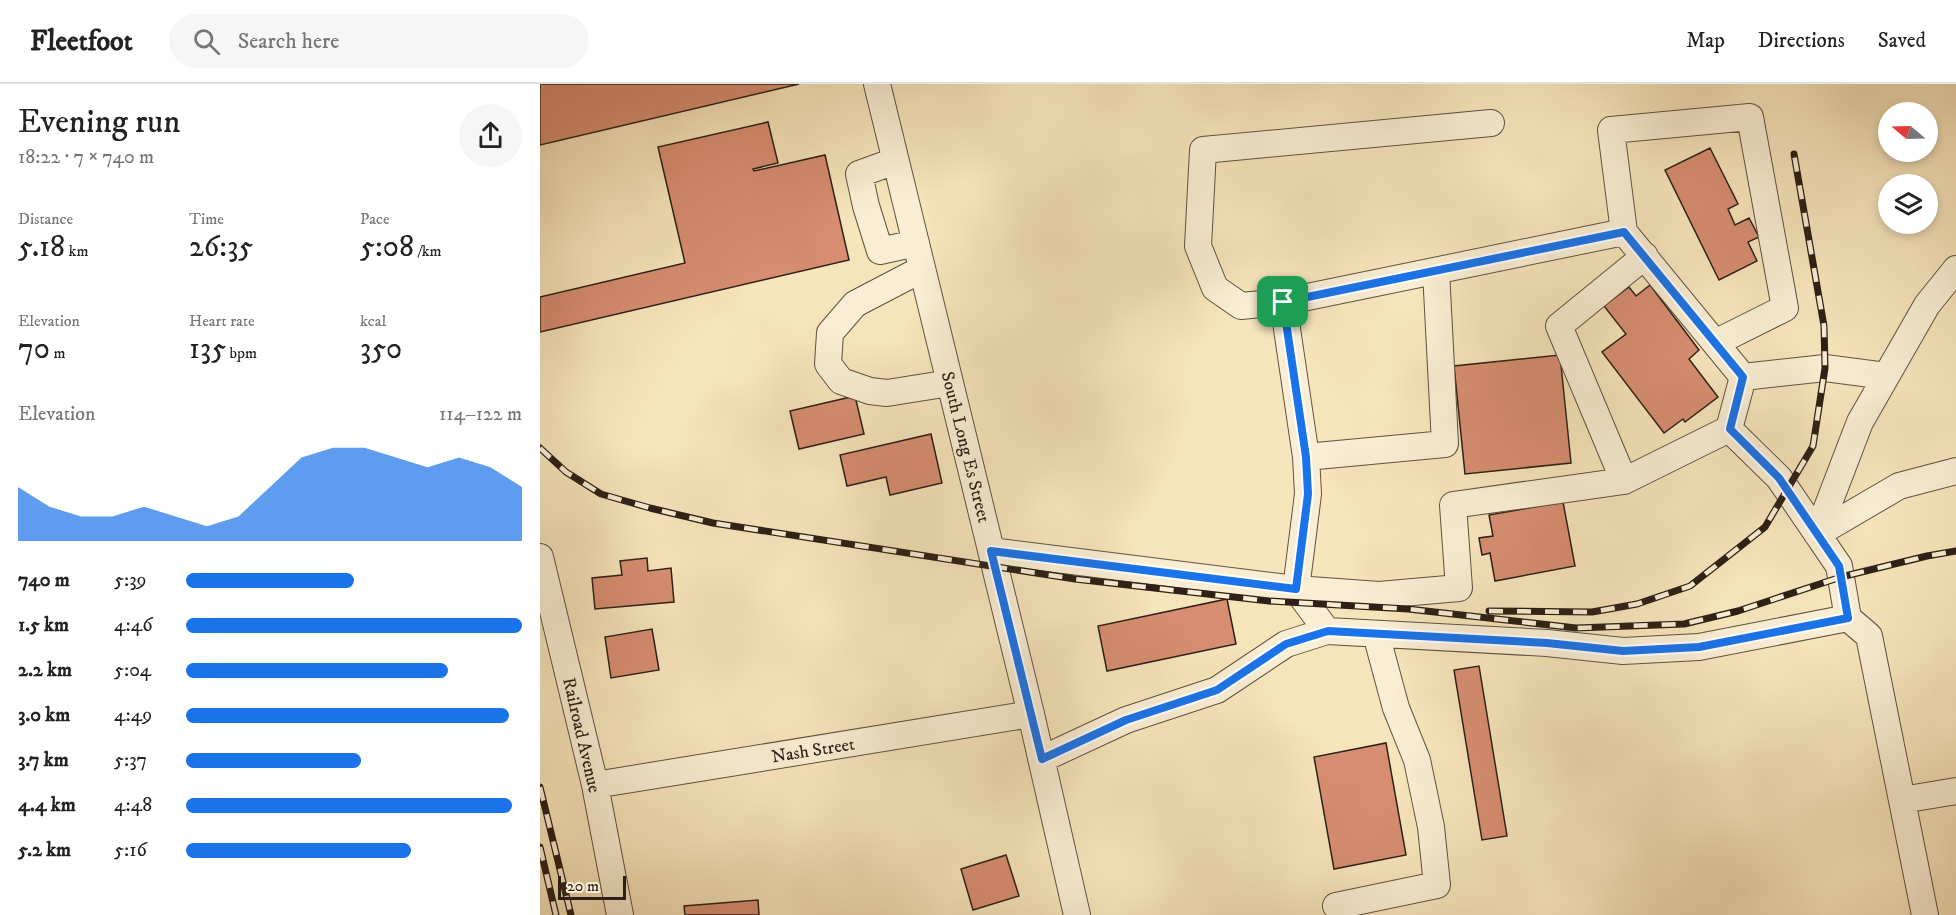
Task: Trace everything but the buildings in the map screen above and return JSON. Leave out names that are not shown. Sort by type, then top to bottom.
[{"type":"street","name":"South Long Es Street","points":[[876,84],[1042,759],[1077,915]]},
{"type":"street","points":[[1715,343],[1785,308],[1750,117],[1611,130],[1624,232],[1645,256],[1715,343],[1743,377]]},
{"type":"street","points":[[1491,123],[1203,150],[1198,246],[1215,288],[1241,306],[1283,302],[1624,232]]},
{"type":"street","points":[[896,161],[859,174],[866,206],[880,251],[916,243]]},
{"type":"street","points":[[1624,481],[1559,326],[1645,256]]},
{"type":"street","points":[[922,269],[855,304],[830,333],[828,364],[841,381],[870,391],[887,393],[950,382]]},
{"type":"street","points":[[1817,534],[1860,422],[1927,304],[1956,269]]},
{"type":"street","points":[[1306,457],[1445,444],[1436,271]]},
{"type":"street","points":[[1283,302],[1306,457],[1308,494],[1296,589],[1328,631]]},
{"type":"street","points":[[1743,377],[1825,368],[1886,376]]},
{"type":"street","points":[[991,551],[1296,589],[1379,595],[1459,588],[1453,505],[1624,481],[1730,429],[1743,377]]},
{"type":"street","points":[[1730,429],[1779,478],[1839,566],[1848,618],[1869,636],[1925,915]]},
{"type":"street","points":[[1817,534],[1899,486],[1956,471]]},
{"type":"street","name":"Railroad Avenue","points":[[540,557],[595,785],[620,915]]},
{"type":"street","points":[[1042,759],[1126,720],[1217,690],[1286,644],[1328,631],[1547,643],[1623,651],[1699,647],[1848,618]]},
{"type":"street","points":[[1336,906],[1437,885],[1431,826],[1417,760],[1396,708],[1376,634]]},
{"type":"street","name":"Nash Street","points":[[595,785],[1031,714]]},
{"type":"street","points":[[1902,800],[1956,791]]},
{"type":"railway","points":[[1489,611],[1592,612],[1637,604],[1690,586],[1765,527],[1813,446],[1825,368],[1824,326],[1794,154]]},
{"type":"railway","points":[[540,448],[566,472],[601,494],[713,523],[1075,579],[1269,601],[1408,609],[1576,628],[1684,624],[1738,611],[1841,577],[1956,551]]},
{"type":"railway","points":[[540,787],[571,915]]},
{"type":"railway","points":[[540,847],[556,915]]},
{"type":"route","points":[[1624,232],[1743,377],[1730,429],[1779,478],[1839,566],[1848,618],[1699,647],[1623,651],[1547,643],[1328,631],[1286,644],[1217,690],[1126,720],[1042,759],[991,551],[1296,589],[1308,494],[1306,457],[1283,302],[1624,232]]}]
